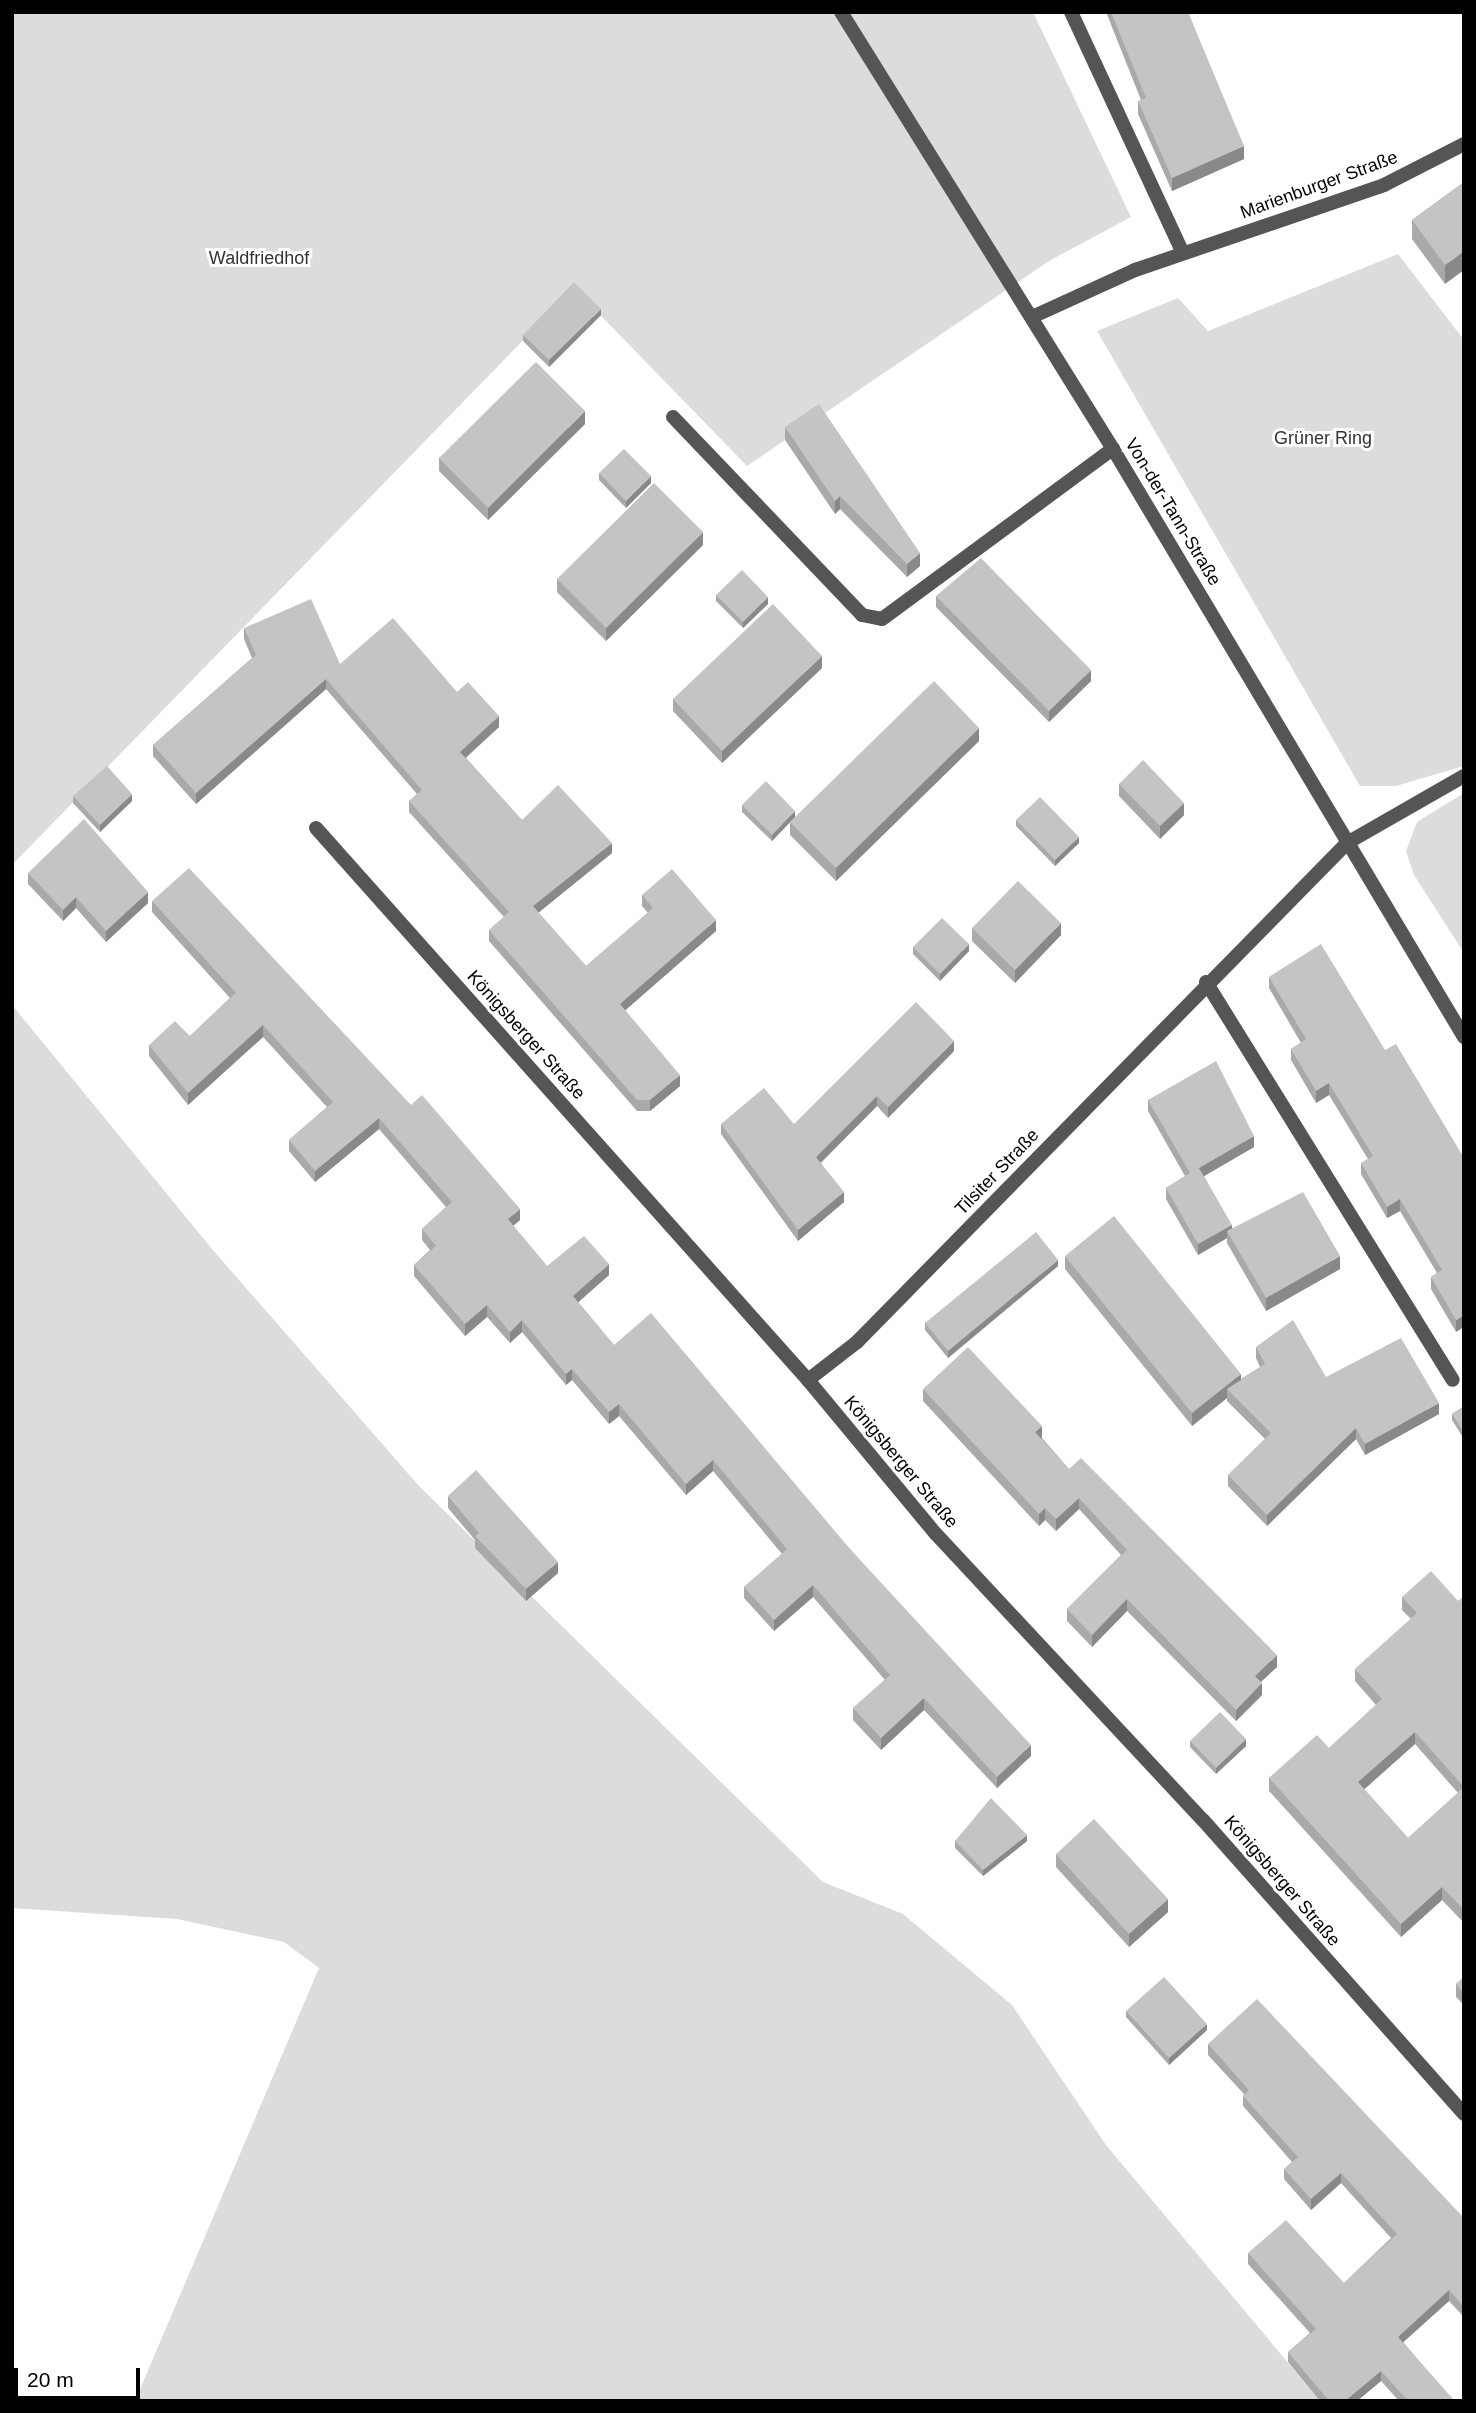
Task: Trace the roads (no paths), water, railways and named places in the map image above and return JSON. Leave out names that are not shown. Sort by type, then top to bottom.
[{"type":"street","name":"Von-der-Tann-Straße","points":[[841,12],[1113,449],[1464,1037]]},
{"type":"street","points":[[1072,12],[1183,253]]},
{"type":"street","name":"Marienburger Straße","points":[[1032,317],[1183,253],[1384,186],[1464,144]]},
{"type":"street","points":[[673,417],[862,615],[882,619],[1113,449]]},
{"type":"street","name":"Tilsiter Straße","points":[[807,1380],[857,1342],[1206,982],[1347,843],[1464,776]]},
{"type":"street","name":"Königsberger Straße","points":[[316,828],[807,1380],[936,1534],[1203,1820],[1464,2114]]},
{"type":"street","points":[[1206,982],[1453,1380]]},
{"type":"park label","name":"Waldfriedhof","points":[[259,258]]},
{"type":"park label","name":"Grüner Ring","points":[[1323,438]]}]
